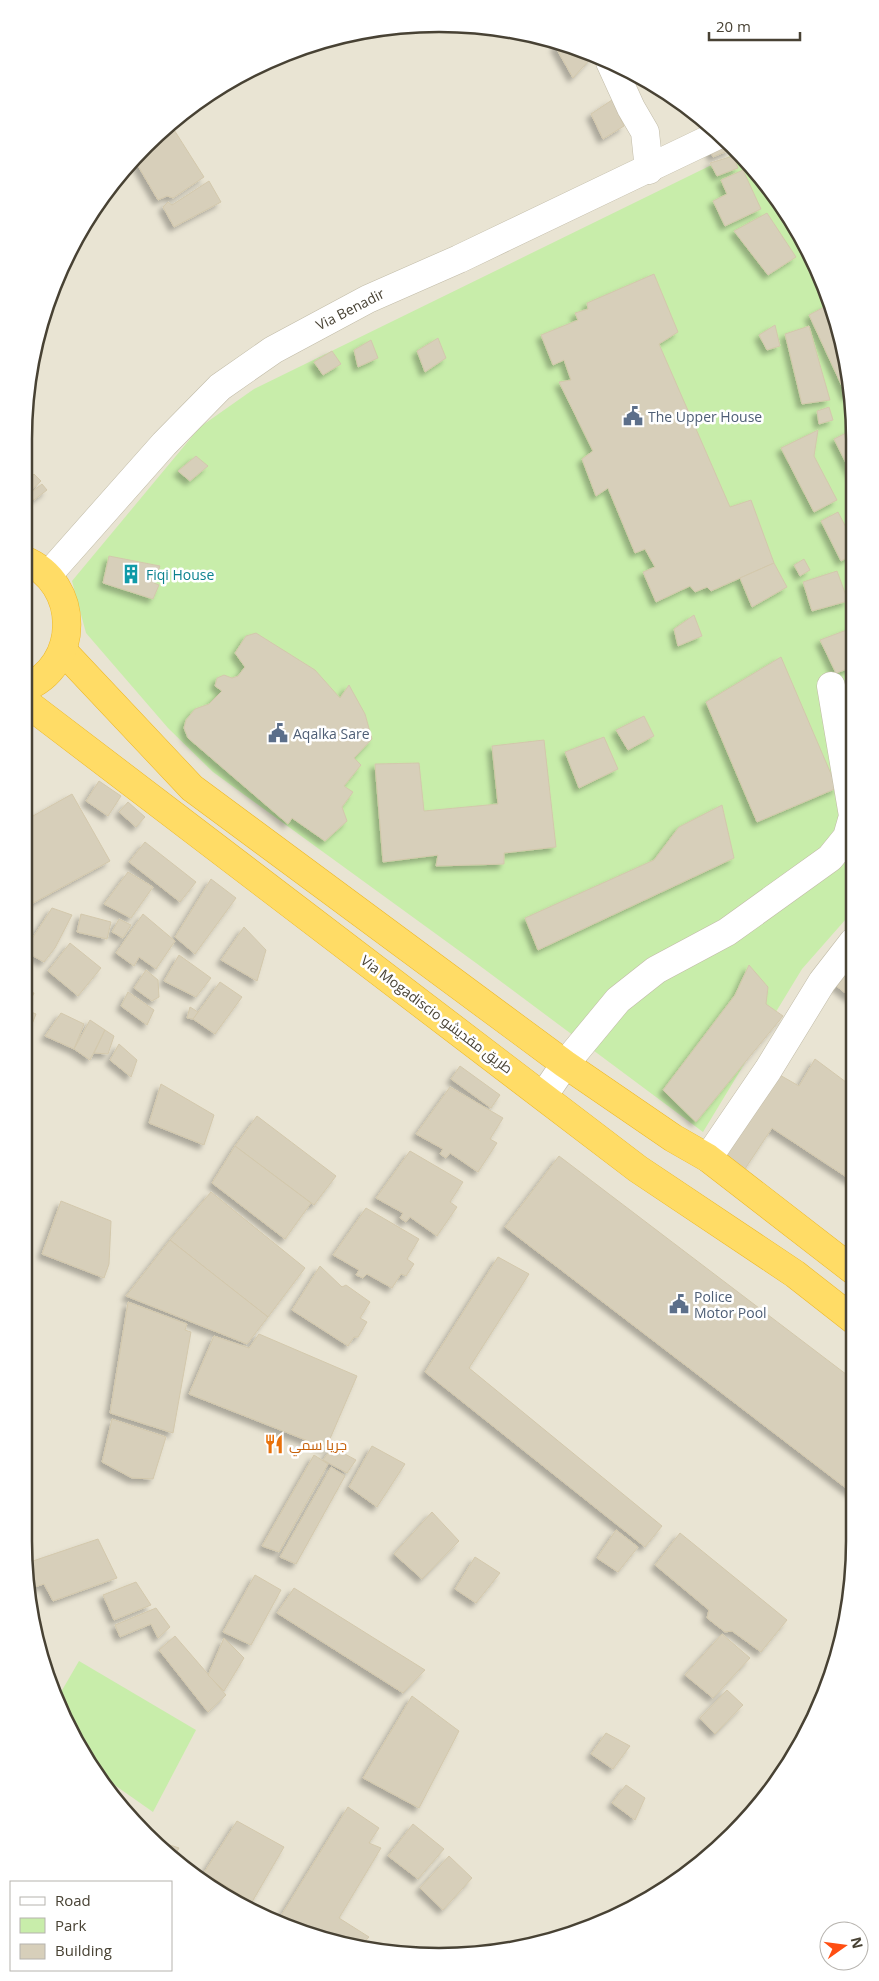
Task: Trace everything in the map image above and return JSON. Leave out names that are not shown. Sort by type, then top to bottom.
[{"type":"highway","points":[[32,565],[48,575],[60,592],[66,611],[67,631],[63,650],[51,670],[32,685]]},
{"type":"highway","points":[[63,650],[192,788],[566,1064],[673,1138],[708,1158],[846,1265]]},
{"type":"highway","name":"Via Mogadiscio طريق مقديشو","points":[[32,707],[544,1095],[638,1169],[795,1274],[846,1315]]},
{"type":"street","points":[[614,72],[631,108],[645,132],[649,170]]},
{"type":"street","name":"Via Benadir","points":[[48,575],[164,444],[213,394],[273,350],[368,299],[459,259],[649,170],[712,138]]},
{"type":"street","points":[[831,686],[846,775]]},
{"type":"street","points":[[544,1095],[566,1064],[618,1000],[656,970],[727,932],[830,858],[846,837]]},
{"type":"street","points":[[708,1158],[768,1070],[822,982],[846,951]]},
{"type":"shaded area","points":[[440,32],[493,36],[545,46],[570,54],[620,74],[666,101],[708,134],[745,171],[778,213],[805,259],[825,309],[839,360],[846,413],[846,1568],[839,1621],[825,1672],[805,1722],[778,1768],[762,1789],[727,1829],[708,1847],[666,1880],[620,1907],[595,1918],[545,1935],[519,1941],[466,1948],[413,1948],[360,1941],[334,1935],[284,1918],[259,1907],[213,1880],[171,1847],[134,1810],[117,1789],[101,1768],[74,1722],[63,1697],[46,1647],[36,1595],[32,1541],[32,440],[33,413],[40,360],[54,309],[74,259],[87,236],[101,213],[134,171],[171,134],[192,117],[213,101],[259,74],[284,63],[334,46],[360,40],[413,33]]},
{"type":"green space","points":[[730,156],[762,192],[792,236],[816,284],[833,334],[839,360],[846,413],[846,919],[802,969],[703,1132],[476,963],[213,772],[168,728],[86,633],[72,581],[200,427],[254,389]]},
{"type":"green space","points":[[79,1661],[196,1730],[153,1812],[113,1784],[101,1768],[74,1722],[61,1692]]},
{"type":"building","points":[[557,50],[589,61],[573,78]]},
{"type":"building","points":[[612,100],[624,126],[603,139],[591,114]]},
{"type":"building","points":[[175,131],[204,177],[173,198],[167,196],[158,200],[138,166]]},
{"type":"building","points":[[716,141],[726,151],[713,157],[708,145]]},
{"type":"building","points":[[731,157],[738,168],[717,176],[710,163]]},
{"type":"building","points":[[743,170],[761,209],[725,226],[713,201],[727,194],[721,180]]},
{"type":"building","points":[[209,181],[221,202],[174,227],[163,207],[168,202],[172,205]]},
{"type":"building","points":[[767,213],[796,257],[768,275],[734,231]]},
{"type":"building","name":"The Upper House","points":[[654,274],[678,332],[659,344],[730,507],[751,500],[774,563],[711,591],[707,587],[695,592],[690,586],[656,602],[643,572],[655,567],[645,549],[635,553],[608,488],[596,496],[582,459],[593,451],[559,382],[571,380],[564,360],[553,365],[541,335],[578,320],[575,313],[588,309],[587,303]]},
{"type":"building","points":[[824,307],[833,334],[843,389],[809,315]]},
{"type":"building","points":[[775,325],[780,346],[767,350],[759,335]]},
{"type":"building","points":[[809,326],[830,400],[802,404],[785,334]]},
{"type":"building","points":[[438,338],[446,358],[425,372],[417,351]]},
{"type":"building","points":[[371,340],[378,358],[358,367],[354,350]]},
{"type":"building","points":[[332,351],[341,364],[323,375],[314,362]]},
{"type":"building","points":[[829,407],[833,420],[819,424],[817,411]]},
{"type":"building","points":[[818,430],[814,456],[837,500],[814,512],[781,448]]},
{"type":"building","points":[[846,433],[846,463],[834,439]]},
{"type":"building","points":[[196,456],[208,466],[190,481],[178,471]]},
{"type":"building","points":[[34,474],[41,481],[32,489],[32,476]]},
{"type":"building","points":[[42,484],[47,490],[34,500],[32,492]]},
{"type":"building","points":[[838,512],[846,527],[846,558],[841,561],[821,521]]},
{"type":"building","name":"Fiqi House","points":[[109,556],[160,566],[154,583],[159,585],[153,599],[103,583]]},
{"type":"building","points":[[804,559],[810,570],[800,576],[794,565]]},
{"type":"building","points":[[774,563],[787,587],[752,607],[740,578]]},
{"type":"building","points":[[837,571],[846,596],[846,602],[812,611],[803,582]]},
{"type":"building","points":[[694,615],[702,636],[678,646],[674,629]]},
{"type":"building","points":[[846,630],[846,669],[836,673],[820,640]]},
{"type":"building","name":"Aqalka Sare","points":[[256,633],[315,670],[340,698],[349,685],[365,714],[372,739],[354,758],[361,765],[344,786],[353,792],[342,807],[347,821],[325,841],[292,818],[288,824],[188,738],[184,728],[186,720],[195,709],[209,704],[222,691],[215,686],[217,678],[224,675],[232,678],[238,676],[245,667],[235,653],[246,636]]},
{"type":"building","points":[[781,657],[837,788],[757,822],[706,702]]},
{"type":"building","points":[[644,716],[654,736],[628,750],[616,730]]},
{"type":"building","points":[[604,737],[618,769],[579,788],[565,752]]},
{"type":"building","name":"Aqalka Sare","points":[[544,740],[556,847],[504,853],[504,864],[436,866],[438,855],[383,862],[375,764],[419,763],[424,811],[498,804],[492,746]]},
{"type":"building","points":[[99,781],[121,796],[108,816],[86,801]]},
{"type":"building","points":[[72,794],[110,861],[32,904],[32,816]]},
{"type":"building","points":[[128,802],[145,817],[136,827],[119,812]]},
{"type":"building","points":[[722,805],[734,858],[538,950],[525,918],[654,860],[679,827]]},
{"type":"building","points":[[145,842],[196,882],[180,902],[129,862]]},
{"type":"building","points":[[128,872],[153,887],[131,918],[104,904]]},
{"type":"building","points":[[211,879],[236,898],[195,954],[175,937]]},
{"type":"building","points":[[52,908],[72,915],[55,948],[44,962],[32,955],[32,939]]},
{"type":"building","points":[[81,914],[111,922],[107,939],[77,932]]},
{"type":"building","points":[[143,914],[175,941],[156,969],[139,957],[134,966],[116,953]]},
{"type":"building","points":[[119,919],[131,925],[123,938],[112,932]]},
{"type":"building","points":[[244,927],[266,950],[257,981],[221,960]]},
{"type":"building","points":[[70,943],[101,968],[78,996],[48,971]]},
{"type":"building","points":[[179,955],[211,978],[196,997],[164,981]]},
{"type":"building","points":[[749,965],[768,987],[766,1004],[783,1016],[696,1122],[663,1090],[735,995]]},
{"type":"building","points":[[146,970],[158,980],[159,997],[152,1001],[134,988]]},
{"type":"building","points":[[846,972],[846,994],[834,984]]},
{"type":"building","points":[[220,982],[242,997],[215,1034],[193,1019]]},
{"type":"building","points":[[128,992],[154,1010],[147,1025],[121,1006]]},
{"type":"building","points":[[190,1007],[198,1012],[193,1019],[187,1018]]},
{"type":"building","points":[[32,1012],[36,1014],[32,1024]]},
{"type":"building","points":[[61,1013],[84,1024],[74,1049],[45,1036]]},
{"type":"building","points":[[90,1020],[105,1030],[90,1060],[74,1049]]},
{"type":"building","points":[[105,1030],[114,1036],[108,1054],[94,1053]]},
{"type":"building","points":[[119,1044],[137,1060],[131,1077],[110,1060]]},
{"type":"building","points":[[815,1059],[846,1082],[846,1177],[772,1128],[739,1178],[711,1155],[771,1070],[799,1086]]},
{"type":"building","points":[[460,1066],[500,1095],[491,1108],[451,1079]]},
{"type":"building","points":[[161,1084],[214,1115],[204,1145],[149,1123]]},
{"type":"building","points":[[450,1087],[503,1118],[490,1139],[497,1143],[478,1172],[450,1153],[446,1158],[440,1154],[443,1149],[416,1134]]},
{"type":"building","points":[[257,1116],[336,1176],[314,1205],[235,1146]]},
{"type":"building","points":[[235,1146],[311,1203],[285,1239],[212,1183]]},
{"type":"building","points":[[410,1151],[463,1182],[450,1202],[457,1207],[437,1236],[410,1217],[406,1222],[400,1218],[403,1213],[376,1198]]},
{"type":"building","name":"Police Motor Pool","points":[[559,1156],[846,1374],[846,1488],[505,1227]]},
{"type":"building","points":[[211,1192],[305,1268],[268,1317],[170,1240]]},
{"type":"building","points":[[61,1201],[111,1221],[109,1264],[104,1278],[42,1254]]},
{"type":"building","points":[[366,1208],[419,1239],[407,1259],[414,1264],[406,1276],[401,1274],[392,1288],[367,1274],[363,1278],[356,1275],[359,1270],[333,1255]]},
{"type":"building","points":[[170,1240],[268,1317],[247,1344],[126,1296]]},
{"type":"building","points":[[498,1257],[529,1274],[469,1368],[662,1526],[645,1547],[425,1372]]},
{"type":"building","points":[[320,1266],[342,1287],[346,1285],[370,1302],[360,1318],[367,1322],[358,1337],[354,1337],[348,1346],[292,1310]]},
{"type":"building","points":[[128,1302],[187,1324],[185,1330],[191,1332],[173,1433],[110,1413]]},
{"type":"building","points":[[259,1334],[357,1376],[326,1448],[189,1394],[214,1336],[249,1348]]},
{"type":"building","points":[[112,1419],[166,1437],[153,1479],[132,1478],[102,1462]]},
{"type":"building","points":[[372,1446],[405,1464],[377,1507],[349,1487]]},
{"type":"building","points":[[332,1447],[356,1460],[347,1473],[323,1460]]},
{"type":"building","points":[[314,1455],[328,1464],[279,1552],[262,1546]]},
{"type":"building","points":[[331,1467],[345,1476],[296,1564],[280,1557]]},
{"type":"building","points":[[432,1512],[459,1541],[422,1579],[394,1554]]},
{"type":"building","points":[[616,1530],[638,1547],[618,1572],[597,1558]]},
{"type":"building","points":[[680,1533],[787,1620],[761,1652],[732,1631],[725,1632],[707,1618],[709,1610],[655,1565]]},
{"type":"building","points":[[98,1539],[117,1578],[53,1601],[44,1584],[35,1587],[33,1561]]},
{"type":"building","points":[[475,1557],[500,1573],[476,1603],[455,1589]]},
{"type":"building","points":[[255,1575],[281,1590],[251,1645],[223,1632]]},
{"type":"building","points":[[136,1582],[151,1605],[114,1620],[103,1595]]},
{"type":"building","points":[[294,1588],[425,1670],[403,1693],[277,1613]]},
{"type":"building","points":[[156,1608],[170,1627],[158,1638],[151,1624],[120,1637],[115,1625]]},
{"type":"building","points":[[722,1634],[750,1658],[713,1698],[685,1675]]},
{"type":"building","points":[[175,1636],[226,1695],[208,1712],[159,1650]]},
{"type":"building","points":[[224,1638],[244,1658],[224,1691],[208,1675]]},
{"type":"building","points":[[727,1690],[743,1705],[715,1734],[700,1718]]},
{"type":"building","points":[[412,1696],[459,1731],[419,1808],[363,1778]]},
{"type":"building","points":[[606,1733],[630,1746],[613,1769],[591,1754]]},
{"type":"building","points":[[626,1785],[645,1798],[635,1820],[612,1803]]},
{"type":"building","points":[[348,1807],[379,1828],[369,1843],[381,1848],[339,1918],[369,1937],[365,1942],[334,1935],[281,1916]]},
{"type":"building","points":[[237,1821],[284,1847],[252,1902],[204,1873]]},
{"type":"building","points":[[413,1824],[444,1849],[418,1879],[388,1856]]},
{"type":"building","points":[[168,1844],[179,1848],[177,1852]]},
{"type":"building","points":[[449,1856],[472,1878],[443,1910],[420,1888]]},
{"type":"building","points":[[213,1878],[252,1903],[236,1894],[212,1879]]},
{"type":"place","name":"The Upper House","points":[[633,416]]},
{"type":"place","name":"Fiqi House","points":[[131,574]]},
{"type":"place","name":"Aqalka Sare","points":[[278,733]]},
{"type":"place","name":"Police Motor Pool","points":[[679,1304]]},
{"type":"place","name":"جريا سمي","points":[[274,1444]]}]
